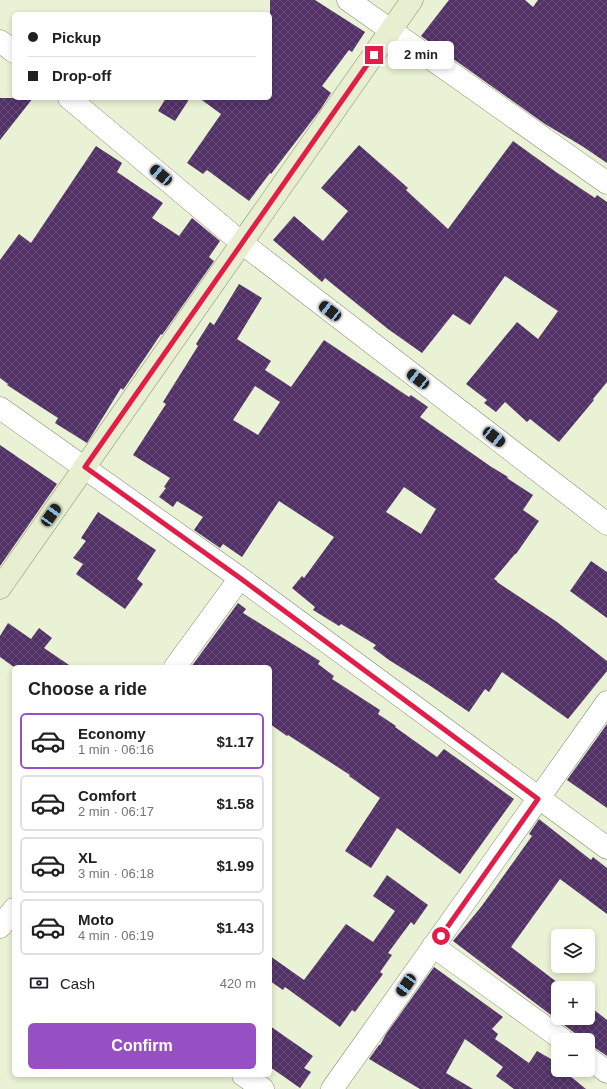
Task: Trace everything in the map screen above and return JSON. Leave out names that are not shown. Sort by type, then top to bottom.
[{"type":"street","points":[[348,0],[607,183]]},
{"type":"street","points":[[0,588],[412,0]]},
{"type":"street","points":[[0,40],[12,50]]},
{"type":"street","points":[[71,100],[242,243],[607,524]]},
{"type":"street","points":[[0,408],[240,578],[538,799],[607,848]]},
{"type":"street","points":[[176,665],[240,578]]},
{"type":"street","points":[[332,1089],[607,702]]},
{"type":"street","points":[[433,946],[553,1033]]},
{"type":"street","points":[[595,1063],[607,1072]]},
{"type":"street","points":[[246,1077],[263,1089]]},
{"type":"building","points":[[270,0],[315,0],[365,32],[352,52],[349,50],[322,86],[331,93],[320,110],[249,201],[207,170],[203,174],[187,163],[221,114],[202,100],[272,100],[272,12],[270,12]]},
{"type":"building","points":[[449,0],[525,0],[533,7],[538,0],[607,0],[607,163],[545,124],[421,36]]},
{"type":"building","points":[[0,98],[12,98],[12,100],[31,100],[0,140]]},
{"type":"building","points":[[165,100],[189,100],[175,121],[158,111]]},
{"type":"building","points":[[513,141],[595,198],[597,195],[607,202],[607,382],[559,442],[530,419],[527,422],[505,402],[496,412],[484,403],[487,400],[466,384],[517,322],[538,339],[558,311],[505,276],[470,325],[453,314],[422,353],[388,329],[325,278],[322,282],[273,240],[294,216],[323,241],[348,211],[321,188],[359,145],[408,188],[406,190],[448,229]]},
{"type":"building","points":[[96,146],[122,163],[117,172],[163,203],[152,218],[179,236],[192,218],[220,241],[209,257],[214,261],[162,335],[161,334],[123,390],[121,388],[87,443],[55,423],[58,418],[7,385],[8,384],[0,378],[0,260],[19,234],[31,243]]},
{"type":"building","points":[[239,284],[262,298],[237,339],[271,361],[265,370],[291,387],[324,340],[409,397],[411,395],[428,407],[420,417],[533,495],[523,510],[539,521],[516,554],[494,579],[557,622],[607,661],[607,671],[568,719],[502,672],[489,692],[485,689],[469,712],[389,660],[373,648],[376,645],[341,624],[339,626],[313,610],[315,607],[292,588],[302,576],[304,578],[334,537],[279,501],[242,557],[223,544],[220,548],[194,530],[203,517],[177,501],[173,507],[159,497],[166,488],[164,487],[170,478],[133,455],[166,404],[163,402],[198,346],[196,344],[210,322],[214,325]],"holes":[[[255,386],[280,402],[258,435],[233,420]],[[404,487],[436,509],[421,534],[386,512]]]},
{"type":"building","points":[[0,445],[57,484],[0,566]]},
{"type":"building","points":[[98,512],[156,550],[137,579],[143,584],[125,609],[76,574],[83,564],[73,558],[86,541],[81,538]]},
{"type":"building","points":[[591,561],[607,572],[607,618],[570,591]]},
{"type":"building","points":[[238,603],[246,609],[243,613],[320,661],[318,664],[334,676],[332,679],[380,710],[378,714],[437,757],[444,749],[514,799],[460,874],[397,828],[371,868],[345,851],[380,798],[349,776],[350,775],[272,725],[272,665],[192,665]]},
{"type":"building","points":[[8,623],[31,639],[39,628],[52,638],[44,648],[69,665],[12,666],[0,657],[0,636]]},
{"type":"building","points":[[607,724],[607,808],[567,780]]},
{"type":"building","points":[[539,819],[591,860],[593,857],[607,868],[607,914],[560,879],[511,947],[555,981],[551,981],[551,1015],[453,941],[481,907],[532,836],[529,834]]},
{"type":"building","points":[[387,875],[428,905],[414,925],[411,922],[388,953],[392,955],[380,972],[383,974],[355,1012],[352,1010],[340,1027],[285,987],[283,990],[272,982],[272,957],[304,980],[346,924],[373,942],[395,911],[373,896]]},
{"type":"building","points":[[434,967],[503,1017],[492,1029],[498,1034],[495,1039],[529,1063],[537,1051],[551,1059],[551,1077],[571,1077],[586,1089],[514,1089],[496,1076],[503,1067],[465,1039],[446,1073],[473,1089],[420,1089],[369,1059],[380,1045],[386,1034]]},
{"type":"building","points":[[595,1011],[607,1020],[607,1056],[595,1048],[595,1033],[575,1033],[564,1025],[595,1025]]},
{"type":"building","points":[[272,1027],[313,1056],[304,1068],[311,1072],[300,1088],[272,1068]]},
{"type":"route","points":[[374,55],[85,467],[240,578],[538,799],[441,936]]}]
